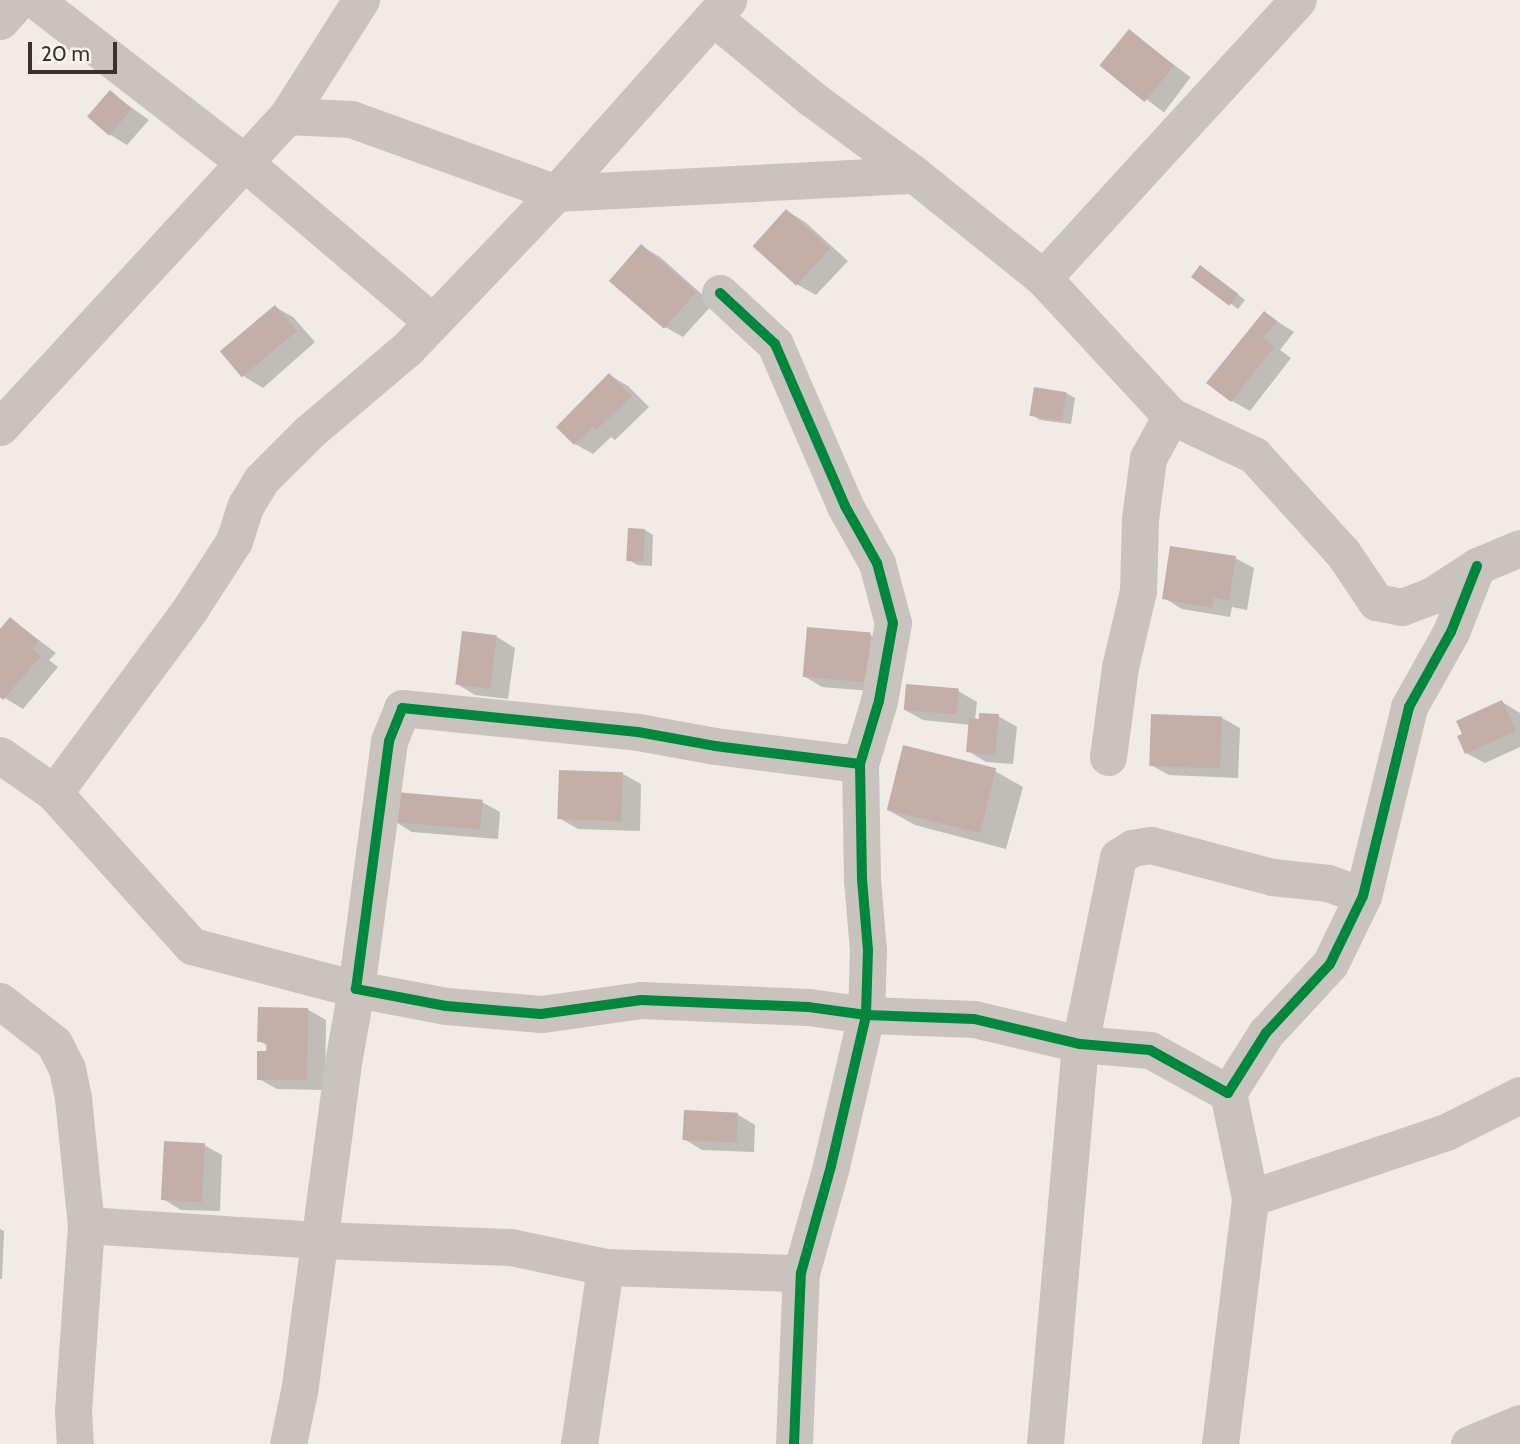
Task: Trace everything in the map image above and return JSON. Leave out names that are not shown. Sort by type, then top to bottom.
[{"type":"street","points":[[0,427],[287,116],[361,0]]},
{"type":"street","points":[[1043,278],[1298,0]]},
{"type":"street","points":[[15,5],[245,163],[431,320]]},
{"type":"street","points":[[54,793],[191,609],[234,541],[246,505],[261,480],[309,432],[407,349],[431,320],[556,193],[721,9],[811,98],[915,176],[1043,278],[1171,416],[1254,455],[1343,553],[1376,602],[1402,607],[1431,596],[1477,566],[1520,548]]},
{"type":"street","points":[[287,116],[351,119],[556,193],[915,176]]},
{"type":"street","points":[[720,293],[775,344],[845,506],[877,564],[893,623],[879,701],[860,764],[862,879],[868,950],[866,1015],[831,1166],[801,1273],[794,1444]]},
{"type":"street","points":[[1108,757],[1120,667],[1139,591],[1140,519],[1149,458],[1171,416]]},
{"type":"street","points":[[1220,1444],[1250,1198],[1228,1093],[1266,1034],[1330,964],[1363,896],[1409,707],[1451,632],[1477,566]]},
{"type":"street","points":[[288,1444],[299,1391],[389,741],[402,708],[638,732],[715,747],[860,764]]},
{"type":"street","points":[[0,755],[54,793],[192,946],[263,962],[313,980],[446,1006],[541,1014],[641,1000],[808,1007],[866,1015],[974,1019],[1080,1044],[1150,1050],[1228,1093]]},
{"type":"street","points":[[1045,1444],[1080,1044],[1118,856],[1132,848],[1151,845],[1272,877],[1328,883],[1363,896]]},
{"type":"street","points":[[0,1001],[54,1044],[67,1069],[86,1225],[73,1410],[75,1444]]},
{"type":"street","points":[[1250,1198],[1446,1132],[1520,1095]]},
{"type":"street","points":[[86,1225],[319,1240],[511,1247],[605,1267],[801,1273]]},
{"type":"street","points":[[579,1444],[605,1267]]},
{"type":"street","points":[[1469,1444],[1520,1423]]},
{"type":"building","points":[[1129,29],[1174,66],[1144,102],[1099,66]]},
{"type":"building","points":[[110,90],[132,109],[109,135],[87,116]]},
{"type":"building","points":[[786,209],[830,248],[796,286],[753,246]]},
{"type":"building","points":[[641,244],[696,292],[664,329],[609,281]]},
{"type":"building","points":[[1200,265],[1238,294],[1229,306],[1191,277]]},
{"type":"building","points":[[275,305],[297,331],[242,377],[220,351]]},
{"type":"building","points":[[1264,311],[1277,321],[1263,338],[1274,347],[1231,402],[1206,383]]},
{"type":"building","points":[[609,373],[632,396],[596,430],[593,427],[574,445],[556,427]]},
{"type":"building","points":[[1034,387],[1067,392],[1062,421],[1029,416]]},
{"type":"building","points":[[628,528],[645,529],[643,562],[626,561]]},
{"type":"building","points":[[1170,546],[1236,556],[1229,601],[1214,598],[1212,608],[1162,599]]},
{"type":"building","points":[[10,617],[39,641],[32,648],[41,656],[3,700],[0,697],[0,629]]},
{"type":"building","points":[[807,627],[871,633],[866,682],[803,677]]},
{"type":"building","points":[[462,631],[497,635],[490,689],[455,685]]},
{"type":"building","points":[[906,684],[959,689],[957,715],[904,710]]},
{"type":"building","points":[[1502,700],[1516,731],[1465,754],[1457,736],[1462,734],[1456,721]]},
{"type":"building","points":[[979,713],[999,714],[995,755],[966,752],[969,718],[979,719]]},
{"type":"building","points":[[1151,714],[1222,716],[1220,768],[1149,766]]},
{"type":"building","points":[[903,745],[996,768],[980,833],[887,810]]},
{"type":"building","points":[[559,770],[623,772],[621,821],[557,819]]},
{"type":"building","points":[[395,792],[483,800],[480,830],[392,822]]},
{"type":"building","points":[[258,1007],[308,1008],[307,1080],[257,1080],[257,1051],[266,1051],[267,1042],[257,1042]]},
{"type":"building","points":[[684,1110],[738,1113],[736,1143],[682,1140]]},
{"type":"building","points":[[164,1141],[205,1143],[202,1202],[161,1200]]},
{"type":"cycle path","points":[[720,293],[775,344],[845,506],[877,563],[893,623],[879,701],[860,764],[862,879],[868,950],[866,1015],[808,1007],[641,1000],[541,1014],[446,1006],[356,989],[389,741],[402,708],[638,732],[715,746],[860,764]]},
{"type":"cycle path","points":[[794,1444],[801,1273],[831,1166],[866,1015],[974,1019],[1080,1044],[1150,1050],[1228,1093],[1266,1033],[1330,964],[1363,896],[1409,707],[1451,632],[1477,566]]}]
